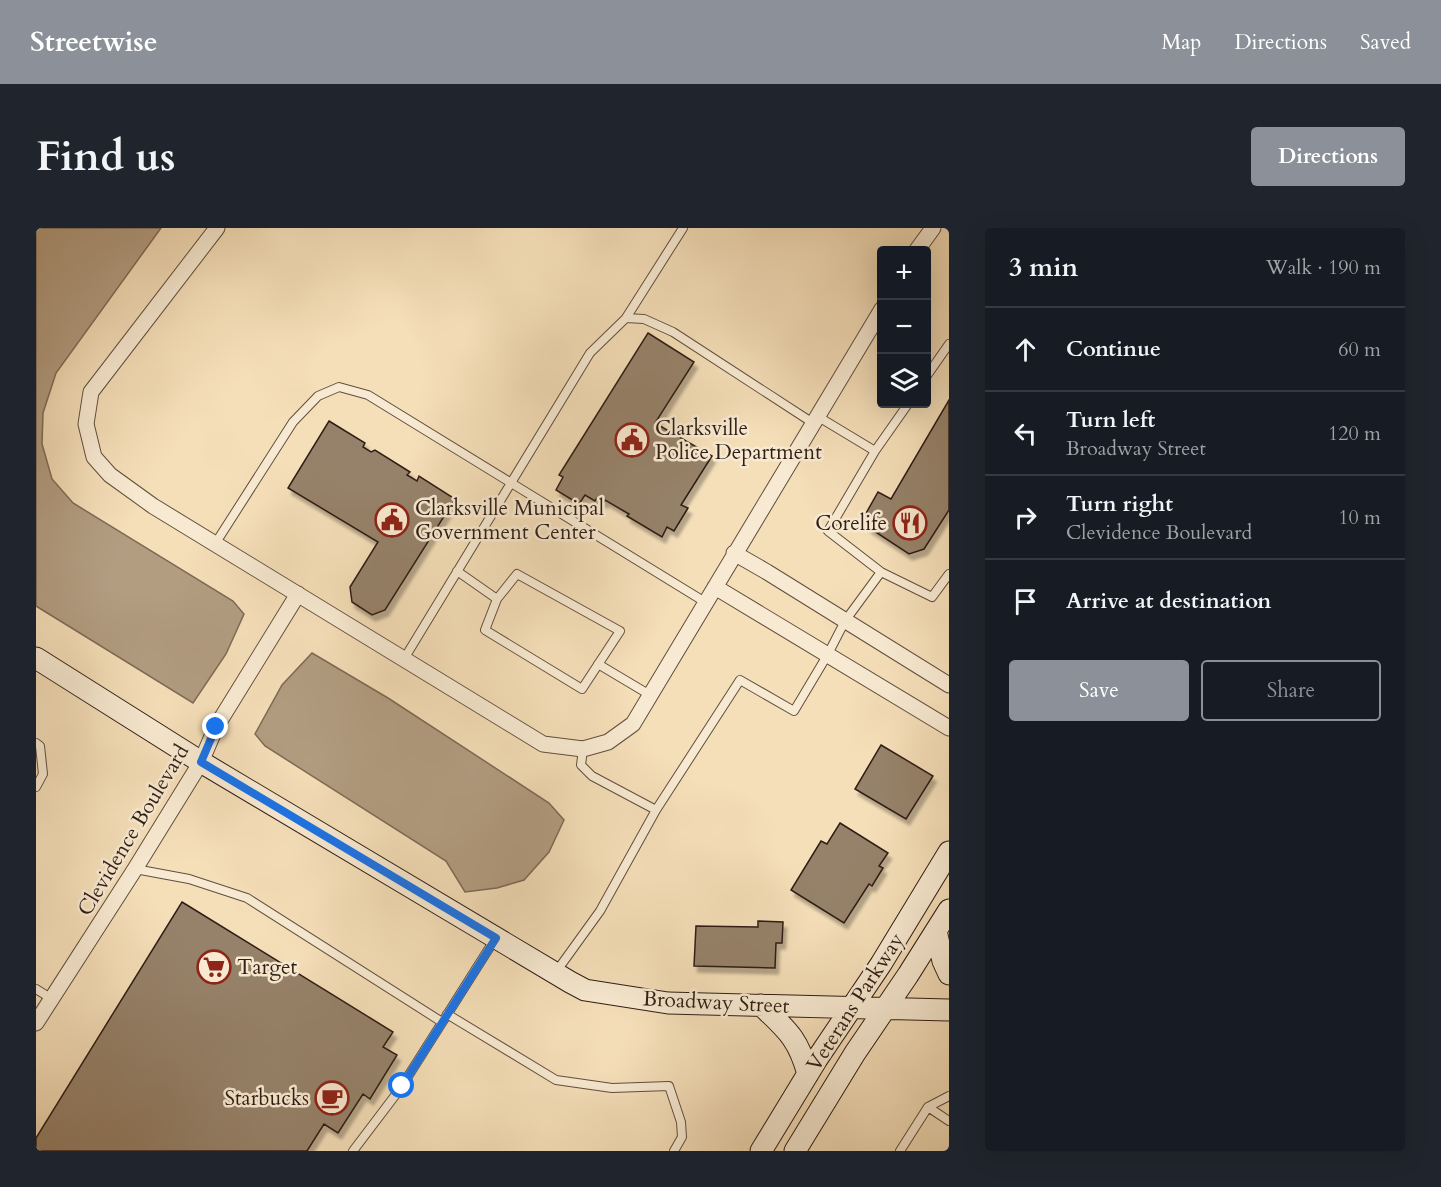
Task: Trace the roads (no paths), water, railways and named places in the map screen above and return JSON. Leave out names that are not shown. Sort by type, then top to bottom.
[{"type":"main road","name":"Broadway Street","points":[[36,658],[201,762],[585,990],[668,1003],[949,1010]]},
{"type":"main road","name":"Veterans Parkway","points":[[761,1151],[808,1074],[881,964],[949,852]]},
{"type":"main road","name":"Veterans Parkway","points":[[795,1151],[855,1053],[949,910]]},
{"type":"main road","points":[[936,931],[949,974]]},
{"type":"main road","points":[[761,1005],[794,1039],[808,1074]]},
{"type":"street","points":[[217,228],[90,392],[86,424],[94,457],[110,475],[153,506],[543,744],[583,749],[608,742],[633,724],[877,317]]},
{"type":"street","points":[[920,246],[933,228]]},
{"type":"street","points":[[734,553],[949,685]]},
{"type":"street","points":[[715,587],[949,728]]},
{"type":"street","name":"Clevidence Boulevard","points":[[36,1023],[201,762],[216,727],[298,594]]},
{"type":"lane","points":[[404,659],[590,353],[626,318],[683,228]]},
{"type":"lane","points":[[626,318],[645,319],[673,333],[815,419],[875,451]]},
{"type":"lane","points":[[931,371],[949,344]]},
{"type":"lane","points":[[215,544],[293,422],[318,396],[339,387],[368,395],[705,602]]},
{"type":"lane","points":[[905,408],[875,451],[828,531],[881,572],[932,597],[949,574]]},
{"type":"lane","points":[[458,571],[497,599]]},
{"type":"lane","points":[[555,974],[600,911],[656,810],[740,680],[794,711],[845,621],[881,572]]},
{"type":"lane","points":[[517,574],[620,631],[582,689],[485,630],[497,599],[517,574]]},
{"type":"lane","points":[[598,664],[650,695]]},
{"type":"lane","points":[[36,743],[40,746],[44,774],[36,787]]},
{"type":"lane","points":[[583,749],[582,765],[592,776],[656,810]]},
{"type":"lane","points":[[135,869],[189,879],[247,898],[442,1022]]},
{"type":"lane","points":[[353,1151],[400,1089],[496,938]]},
{"type":"lane","points":[[36,989],[51,999]]},
{"type":"lane","points":[[447,1014],[556,1080],[612,1088],[669,1086],[681,1122],[682,1137],[674,1151]]},
{"type":"lane","points":[[900,1151],[928,1107],[949,1096]]},
{"type":"lane","points":[[928,1107],[949,1121]]},
{"type":"place","name":"Clarksville Police Department","points":[[632,440]]},
{"type":"place","name":"Clarksville Municipal Government Center","points":[[392,520]]},
{"type":"place","name":"Corelife","points":[[910,523]]},
{"type":"place","name":"Target","points":[[214,967]]},
{"type":"place","name":"Starbucks","points":[[332,1098]]}]
